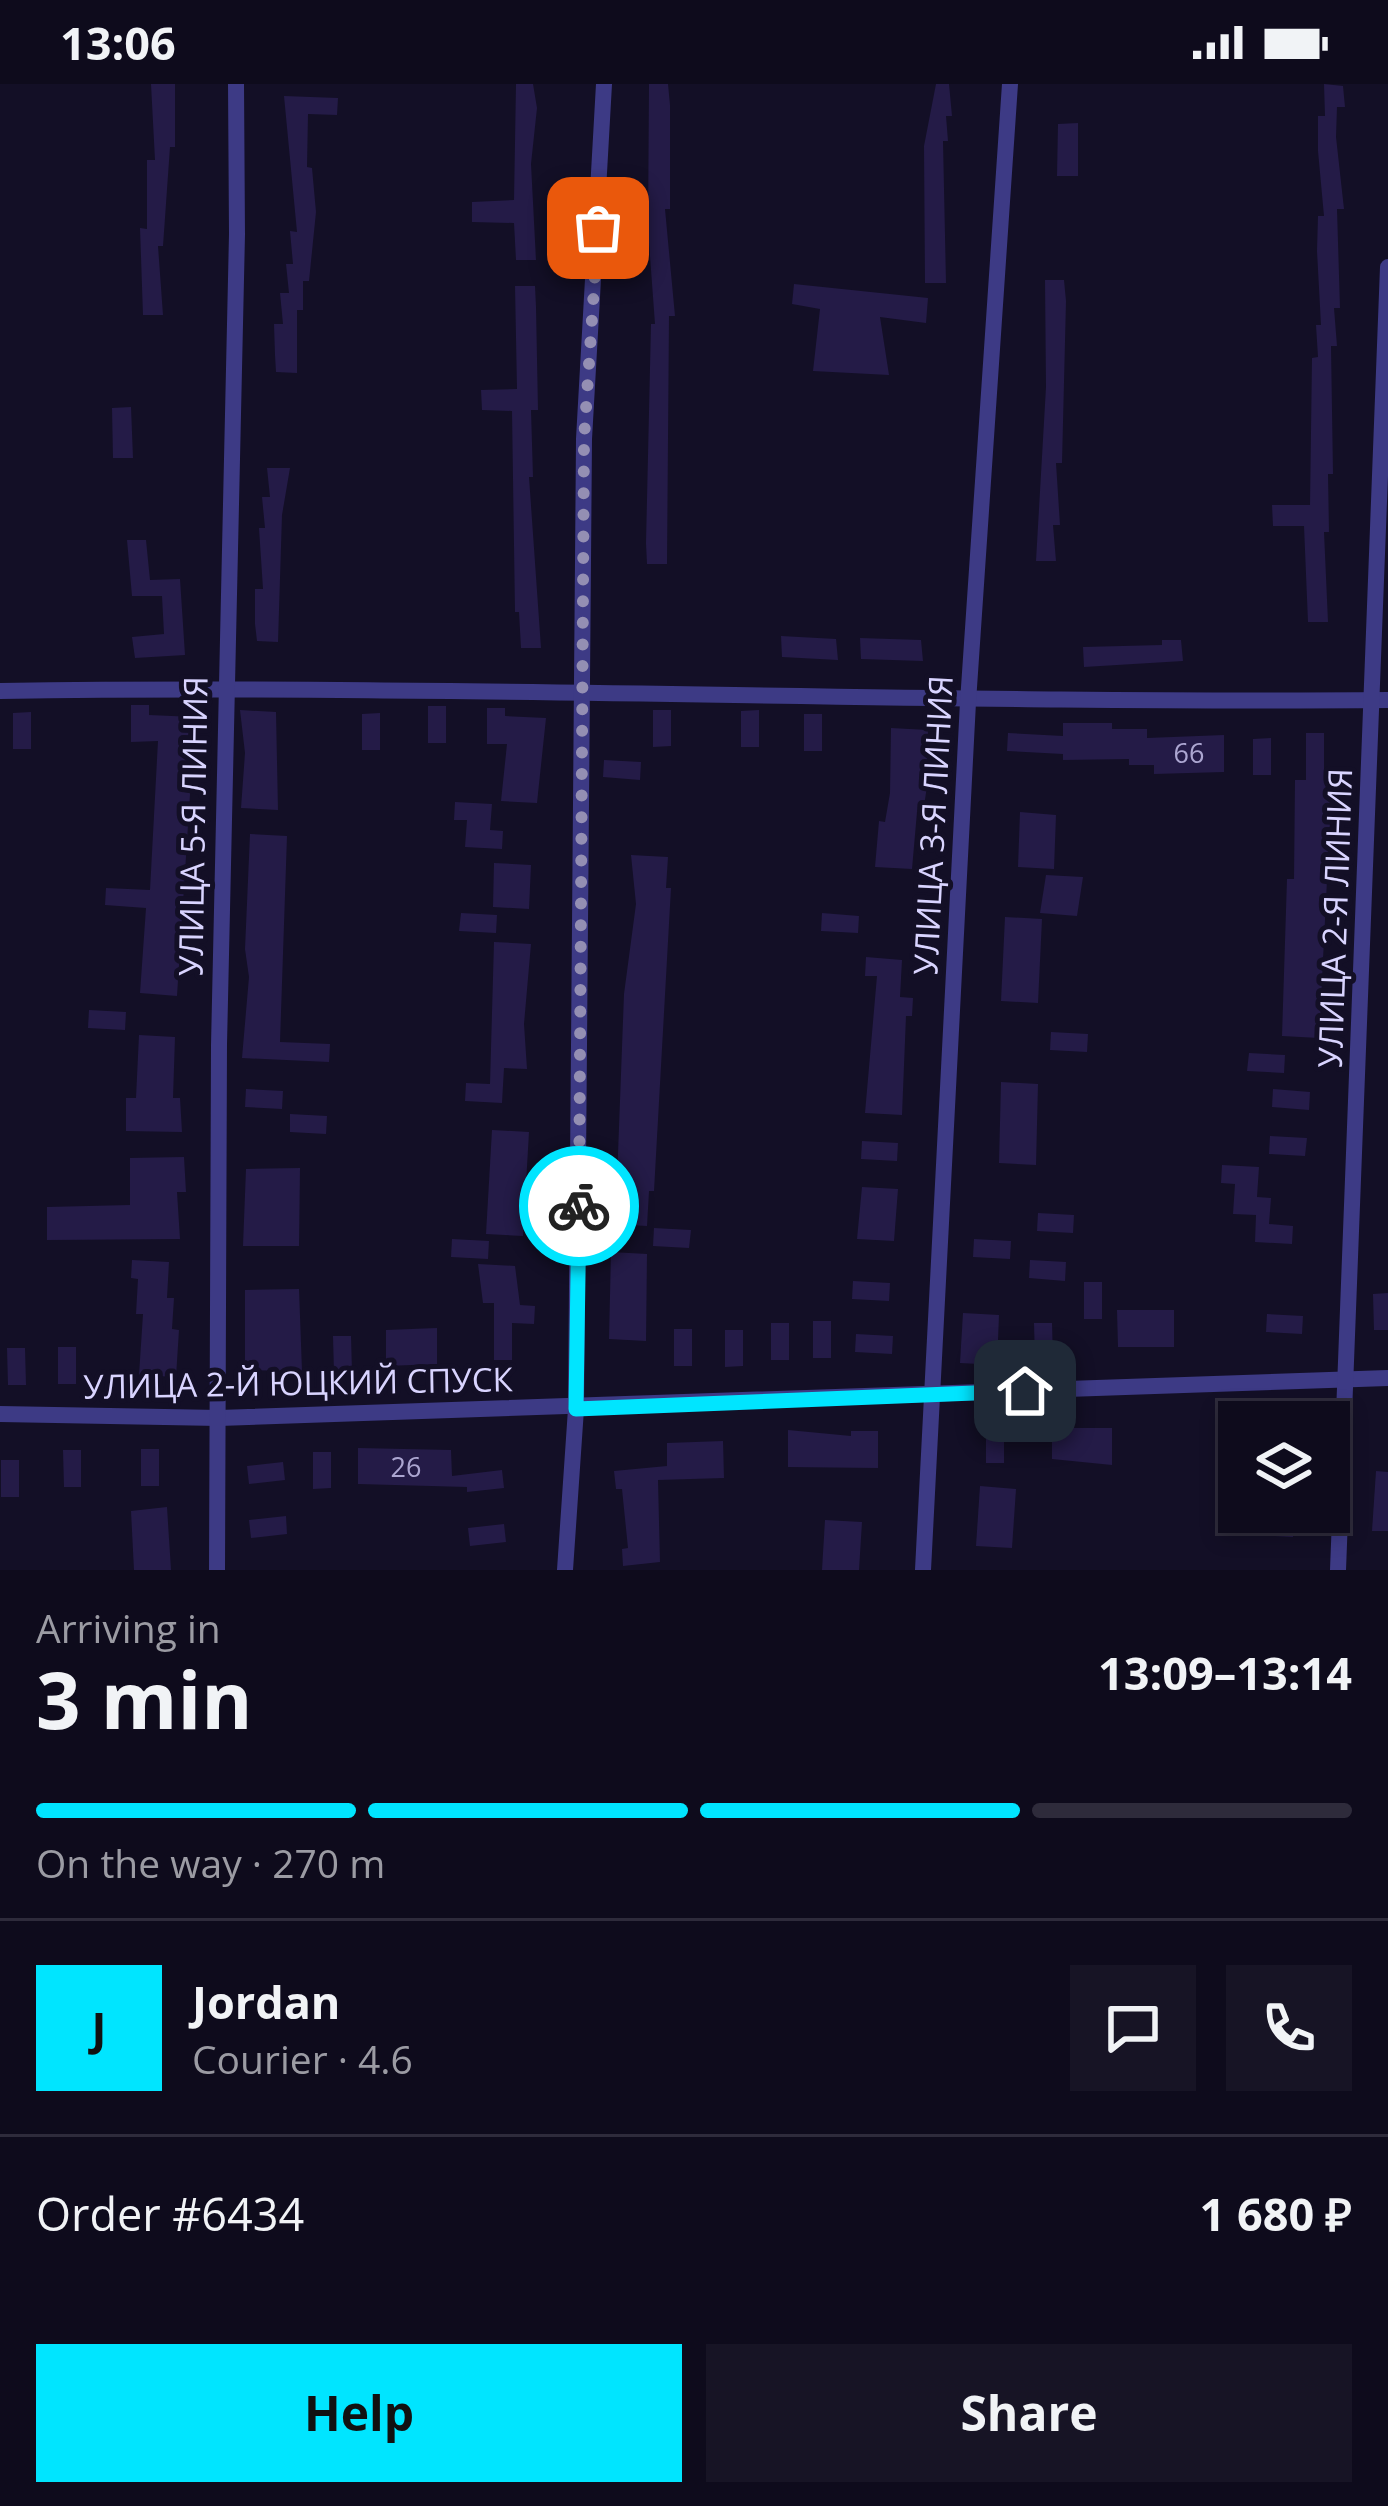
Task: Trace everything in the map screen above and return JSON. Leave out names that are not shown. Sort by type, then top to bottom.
[{"type":"street","name":"УЛИЦА 5-Я ЛИНИЯ","points":[[217,1570],[224,688],[238,234],[236,84]]},
{"type":"street","points":[[565,1570],[576,1409],[584,439],[604,84]]},
{"type":"street","name":"УЛИЦА 3-Я ЛИНИЯ","points":[[923,1570],[968,702],[1010,84]]},
{"type":"street","name":"УЛИЦА 2-Я ЛИНИЯ","points":[[1338,1570],[1381,700],[1388,267]]},
{"type":"street","points":[[0,691],[585,692],[968,702],[1381,700]]},
{"type":"street","name":"УЛИЦА 2-Й ЮЦКИЙ СПУСК","points":[[0,1414],[219,1418],[576,1409],[1388,1378]]},
{"type":"building","points":[[151,84],[175,84],[175,147],[170,147],[163,246],[158,246],[163,315],[143,315],[140,228],[147,229],[147,160],[155,160]]},
{"type":"building","points":[[516,84],[533,84],[537,108],[531,164],[536,260],[516,260],[514,223],[472,222],[472,202],[514,200]]},
{"type":"building","points":[[649,84],[668,84],[670,105],[670,209],[665,209],[675,316],[669,316],[667,564],[647,564],[646,543],[651,324],[655,324],[648,229]]},
{"type":"building","points":[[936,84],[949,84],[952,116],[946,116],[948,141],[943,141],[946,283],[925,283],[924,146]]},
{"type":"building","points":[[1324,84],[1343,86],[1345,107],[1337,107],[1336,137],[1344,209],[1337,209],[1340,308],[1334,308],[1337,346],[1331,346],[1333,474],[1328,474],[1329,532],[1324,532],[1328,622],[1308,622],[1304,526],[1273,526],[1272,505],[1310,505],[1312,358],[1318,357],[1316,325],[1321,325],[1317,251],[1318,216],[1324,216],[1318,116],[1325,116]]},
{"type":"building","points":[[284,96],[338,98],[337,115],[308,114],[307,167],[312,168],[316,212],[309,281],[303,281],[303,310],[297,310],[297,373],[276,372],[275,355],[274,324],[283,324],[280,293],[289,293],[286,264],[293,264],[290,231],[297,232]]},
{"type":"building","points":[[1078,123],[1078,176],[1057,176],[1058,124]]},
{"type":"building","points":[[1045,280],[1064,280],[1066,301],[1062,463],[1056,463],[1060,525],[1053,525],[1056,561],[1036,561],[1046,387]]},
{"type":"building","points":[[794,284],[928,298],[926,323],[880,317],[889,375],[813,371],[820,309],[792,304]]},
{"type":"building","points":[[515,286],[535,286],[538,410],[531,410],[533,477],[529,477],[541,648],[521,648],[519,612],[515,612],[512,411],[482,410],[481,390],[517,389]]},
{"type":"building","points":[[131,407],[133,458],[113,458],[112,408]]},
{"type":"building","points":[[267,468],[290,468],[282,515],[278,642],[257,641],[255,624],[255,589],[263,589],[259,528],[265,528],[262,497],[270,497]]},
{"type":"building","points":[[127,540],[146,540],[150,580],[180,579],[185,655],[135,658],[132,637],[164,634],[162,596],[132,596]]},
{"type":"building","points":[[781,636],[836,639],[838,660],[782,657]]},
{"type":"building","points":[[860,638],[921,640],[923,661],[861,659]]},
{"type":"building","points":[[1162,640],[1181,640],[1183,661],[1084,667],[1083,647],[1162,645]]},
{"type":"building","points":[[131,705],[149,705],[149,715],[195,717],[177,996],[140,993],[146,908],[105,905],[106,888],[150,890],[158,741],[131,742]]},
{"type":"building","points":[[428,706],[446,706],[446,743],[428,743]]},
{"type":"building","points":[[487,708],[505,708],[505,716],[546,718],[537,803],[501,801],[507,744],[487,744]]},
{"type":"building","points":[[240,710],[276,712],[278,810],[241,808],[245,753]]},
{"type":"building","points":[[653,710],[671,710],[671,746],[653,747]]},
{"type":"building","points":[[759,710],[759,747],[741,747],[741,711]]},
{"type":"building","points":[[31,712],[31,749],[13,749],[13,713]]},
{"type":"building","points":[[380,713],[380,750],[362,750],[362,714]]},
{"type":"building","points":[[804,714],[822,714],[822,751],[804,751]]},
{"type":"building","points":[[1063,723],[1147,729],[1147,738],[1224,735],[1224,772],[1154,774],[1154,765],[1129,765],[1129,759],[1063,760],[1063,754],[1007,751],[1008,733],[1063,736]]},
{"type":"building","points":[[891,728],[928,730],[927,786],[923,813],[917,812],[912,869],[875,867],[879,821],[885,822],[890,793]]},
{"type":"building","points":[[1306,733],[1324,733],[1324,782],[1332,782],[1319,1038],[1282,1036],[1287,879],[1294,879],[1295,780],[1306,780]]},
{"type":"building","points":[[1271,738],[1271,775],[1253,775],[1253,739]]},
{"type":"building","points":[[604,760],[641,762],[640,780],[603,777]]},
{"type":"building","points":[[455,802],[492,804],[490,830],[503,831],[502,849],[465,847],[467,820],[454,820]]},
{"type":"building","points":[[1020,812],[1056,815],[1054,869],[1018,867]]},
{"type":"building","points":[[250,834],[287,836],[280,1042],[330,1044],[329,1062],[242,1058],[249,977],[245,949]]},
{"type":"building","points":[[631,855],[668,857],[666,888],[671,888],[654,1191],[649,1191],[647,1226],[610,1224],[611,1206],[616,1207],[624,994],[636,904]]},
{"type":"building","points":[[494,863],[531,865],[529,909],[493,907]]},
{"type":"building","points":[[1046,875],[1083,877],[1077,916],[1040,913]]},
{"type":"building","points":[[461,913],[497,915],[496,933],[459,931]]},
{"type":"building","points":[[822,913],[859,916],[858,933],[821,931]]},
{"type":"building","points":[[1005,917],[1042,919],[1038,1003],[1001,1001]]},
{"type":"building","points":[[494,942],[531,944],[524,1024],[527,1069],[504,1068],[502,1103],[465,1101],[466,1083],[490,1084]]},
{"type":"building","points":[[866,957],[902,960],[900,997],[913,998],[912,1016],[906,1016],[902,1115],[865,1113],[877,976],[865,976]]},
{"type":"building","points":[[89,1010],[126,1012],[125,1030],[88,1028]]},
{"type":"building","points":[[1051,1032],[1088,1034],[1087,1052],[1050,1050]]},
{"type":"building","points":[[139,1035],[175,1037],[173,1098],[180,1098],[182,1132],[126,1131],[126,1098],[136,1098]]},
{"type":"building","points":[[1249,1053],[1285,1055],[1284,1073],[1247,1071]]},
{"type":"building","points":[[1001,1082],[1038,1084],[1036,1165],[999,1163]]},
{"type":"building","points":[[246,1089],[283,1091],[282,1109],[245,1107]]},
{"type":"building","points":[[1273,1089],[1310,1092],[1309,1110],[1272,1107]]},
{"type":"building","points":[[290,1114],[327,1116],[326,1134],[290,1132]]},
{"type":"building","points":[[492,1130],[529,1132],[523,1236],[486,1234]]},
{"type":"building","points":[[1270,1136],[1307,1138],[1305,1156],[1269,1154]]},
{"type":"building","points":[[862,1141],[898,1143],[897,1161],[861,1159]]},
{"type":"building","points":[[184,1157],[186,1192],[177,1192],[180,1239],[47,1240],[47,1207],[130,1205],[130,1158]]},
{"type":"building","points":[[1222,1165],[1259,1167],[1257,1197],[1271,1198],[1269,1224],[1293,1226],[1292,1244],[1255,1242],[1256,1215],[1233,1214],[1235,1184],[1221,1183]]},
{"type":"building","points":[[300,1168],[299,1246],[243,1246],[246,1169]]},
{"type":"building","points":[[862,1187],[898,1189],[894,1241],[857,1239]]},
{"type":"building","points":[[1038,1213],[1074,1215],[1073,1233],[1037,1231]]},
{"type":"building","points":[[654,1228],[691,1230],[689,1248],[653,1246]]},
{"type":"building","points":[[452,1239],[489,1241],[488,1259],[451,1257]]},
{"type":"building","points":[[974,1239],[1011,1241],[1010,1259],[973,1257]]},
{"type":"building","points":[[611,1252],[647,1254],[646,1341],[609,1339]]},
{"type":"building","points":[[132,1260],[169,1262],[167,1298],[174,1298],[172,1329],[179,1330],[176,1377],[139,1375],[143,1314],[136,1314],[138,1279],[131,1278]]},
{"type":"building","points":[[1030,1260],[1066,1262],[1065,1281],[1029,1278]]},
{"type":"building","points":[[478,1264],[515,1266],[520,1305],[535,1306],[534,1324],[512,1323],[512,1360],[494,1360],[494,1303],[483,1303]]},
{"type":"building","points":[[853,1281],[890,1283],[889,1301],[852,1299]]},
{"type":"building","points":[[1084,1282],[1102,1282],[1102,1319],[1084,1319]]},
{"type":"building","points":[[299,1289],[302,1371],[245,1370],[245,1290]]},
{"type":"building","points":[[1388,1293],[1388,1330],[1374,1330],[1373,1294]]},
{"type":"building","points":[[1117,1310],[1174,1310],[1174,1347],[1118,1347]]},
{"type":"building","points":[[963,1313],[999,1315],[997,1365],[960,1363]]},
{"type":"building","points":[[1267,1314],[1303,1316],[1302,1334],[1266,1332]]},
{"type":"building","points":[[813,1321],[831,1321],[831,1358],[813,1358]]},
{"type":"building","points":[[771,1323],[789,1323],[789,1360],[771,1360]]},
{"type":"building","points":[[1034,1323],[1052,1323],[1053,1359],[1035,1360]]},
{"type":"building","points":[[437,1328],[437,1364],[386,1366],[386,1330]]},
{"type":"building","points":[[674,1329],[692,1329],[692,1366],[674,1366]]},
{"type":"building","points":[[725,1330],[743,1330],[743,1366],[725,1367]]},
{"type":"building","points":[[856,1334],[893,1336],[892,1354],[855,1352]]},
{"type":"building","points":[[333,1336],[351,1336],[352,1372],[334,1373]]},
{"type":"building","points":[[58,1347],[76,1347],[76,1384],[58,1384]]},
{"type":"building","points":[[7,1348],[25,1348],[26,1385],[8,1385]]},
{"type":"building","points":[[1052,1422],[1070,1422],[1070,1428],[1112,1428],[1112,1465],[1052,1459]]},
{"type":"building","points":[[986,1427],[1004,1427],[1004,1463],[986,1463]]},
{"type":"building","points":[[788,1430],[851,1436],[851,1431],[878,1431],[878,1468],[788,1467]]},
{"type":"building","points":[[723,1441],[724,1478],[658,1480],[660,1562],[623,1566],[622,1549],[628,1548],[622,1489],[616,1489],[614,1471],[667,1466],[667,1443]]},
{"type":"building","points":[[358,1448],[451,1450],[452,1476],[502,1470],[504,1488],[467,1492],[467,1487],[358,1484]]},
{"type":"building","points":[[141,1449],[159,1449],[159,1486],[141,1486]]},
{"type":"building","points":[[63,1450],[81,1450],[81,1487],[64,1487]]},
{"type":"building","points":[[313,1452],[331,1452],[331,1488],[313,1489]]},
{"type":"building","points":[[1,1460],[19,1460],[19,1497],[1,1497]]},
{"type":"building","points":[[283,1462],[285,1480],[249,1484],[247,1466]]},
{"type":"building","points":[[1376,1471],[1388,1472],[1388,1531],[1372,1531]]},
{"type":"building","points":[[980,1486],[1016,1489],[1012,1548],[976,1546]]},
{"type":"building","points":[[167,1507],[171,1570],[134,1570],[131,1511]]},
{"type":"building","points":[[286,1516],[287,1534],[251,1538],[249,1520]]},
{"type":"building","points":[[825,1520],[862,1522],[859,1570],[822,1570]]},
{"type":"building","points":[[504,1524],[506,1542],[470,1546],[468,1528]]},
{"type":"building","points":[[1257,1533],[1293,1533],[1293,1537]]},
{"type":"way so far","points":[[579,1206],[584,439],[598,228]]},
{"type":"route","points":[[579,1206],[576,1409],[1025,1391]]}]
